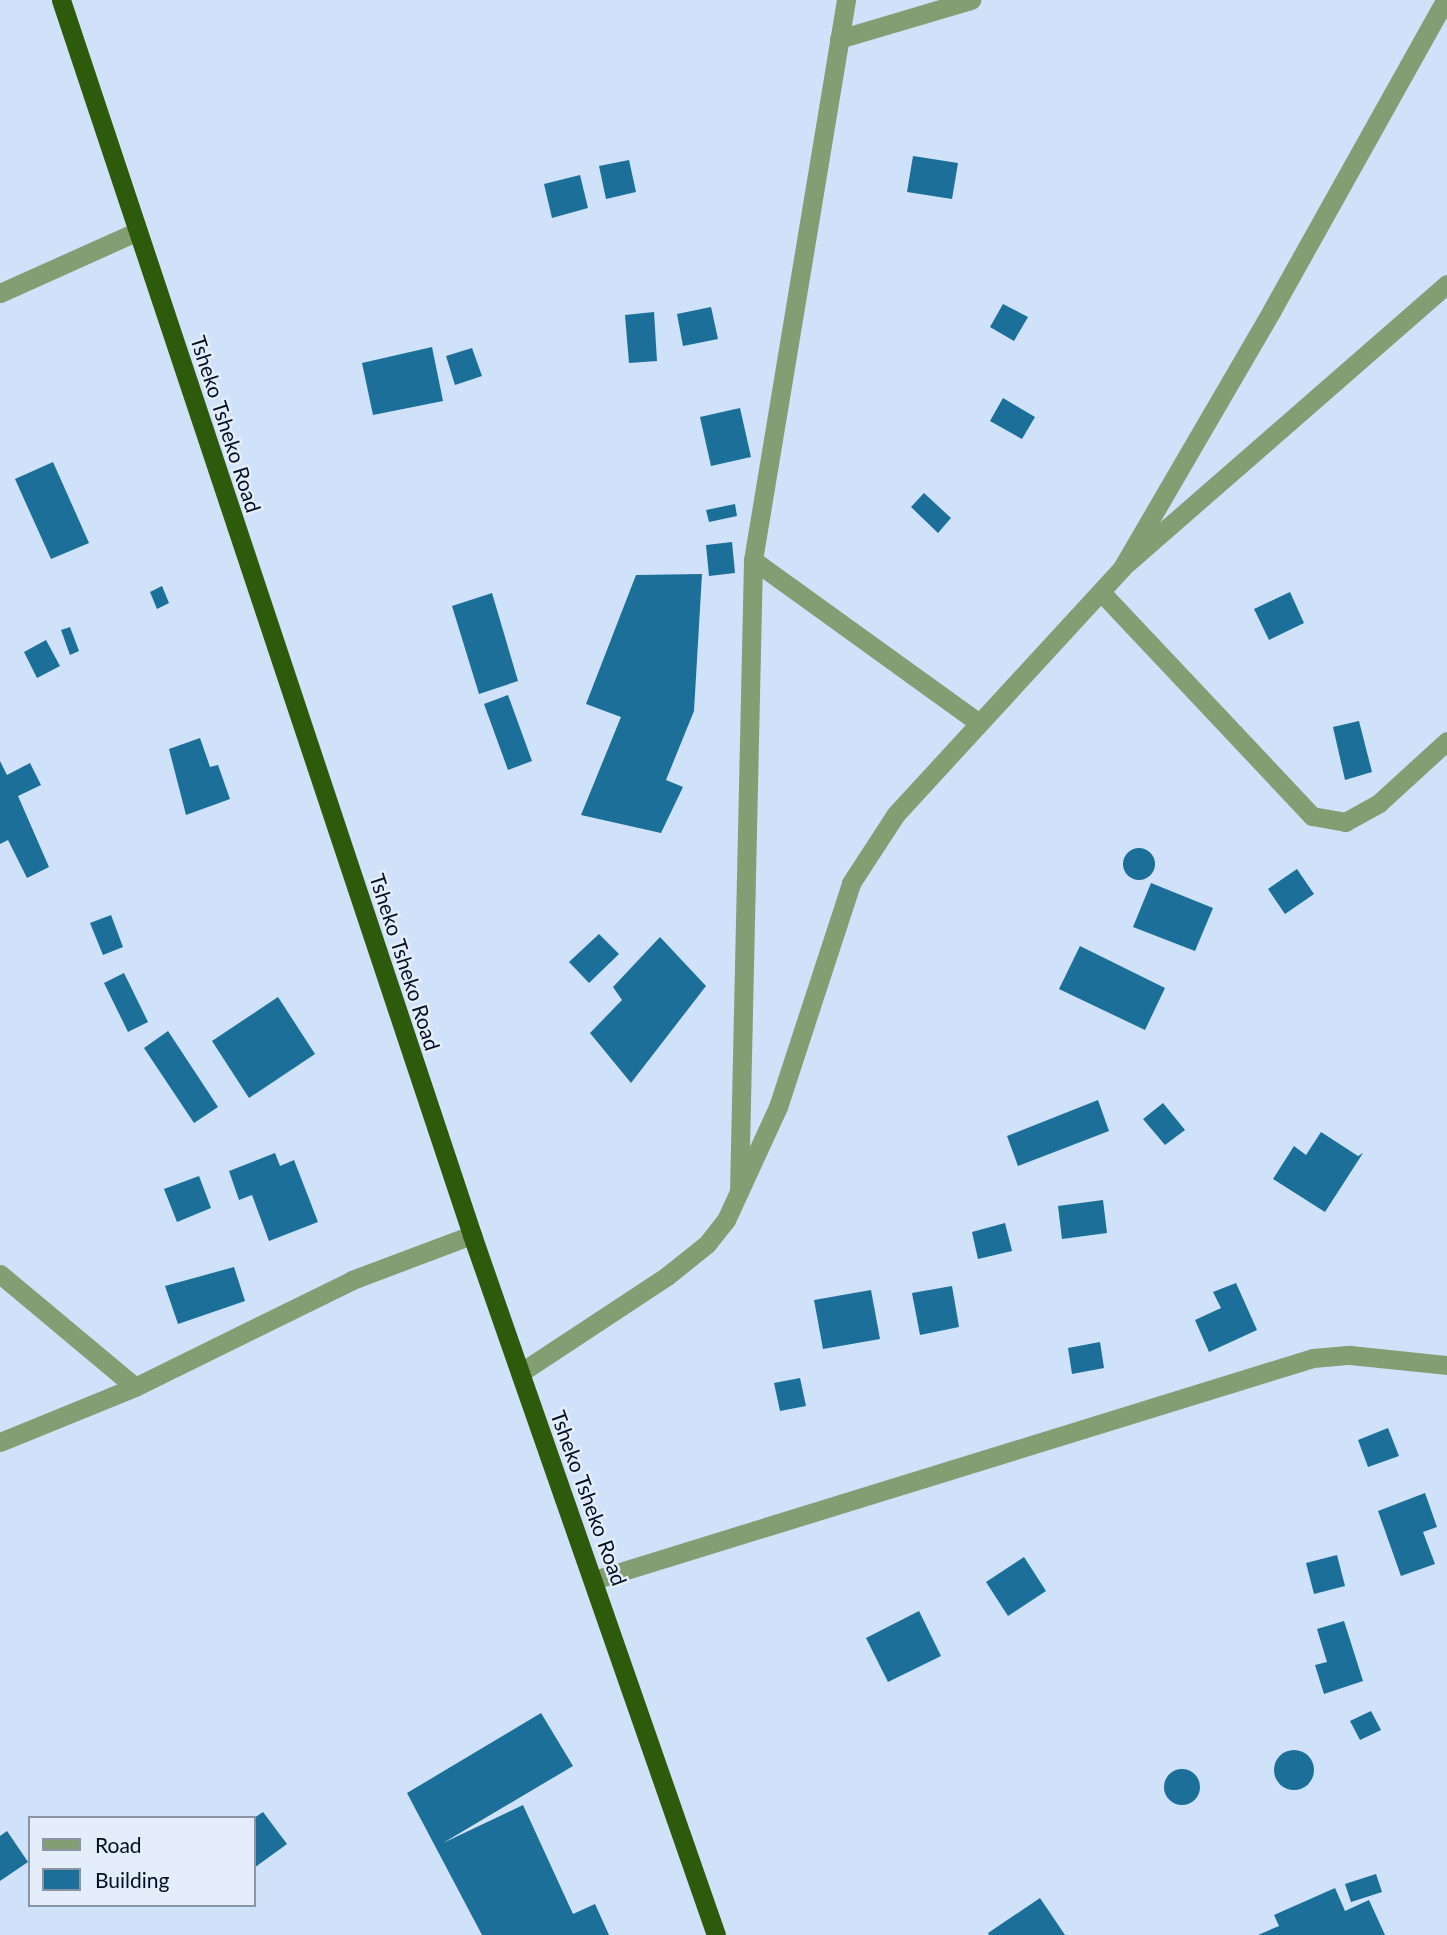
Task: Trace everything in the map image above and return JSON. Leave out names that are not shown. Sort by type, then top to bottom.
[{"type":"highway","name":"Tsheko Tsheko Road","points":[[61,0],[471,1235],[594,1580],[716,1935]]},
{"type":"street","points":[[739,1194],[753,560],[846,0]]},
{"type":"street","points":[[839,39],[971,0]]},
{"type":"street","points":[[1122,568],[1272,310],[1445,0]]},
{"type":"street","points":[[0,293],[138,231]]},
{"type":"street","points":[[520,1373],[707,1244],[739,1194],[778,1107],[851,883],[897,814],[978,722],[1122,568],[1447,284]]},
{"type":"street","points":[[753,560],[978,722]]},
{"type":"street","points":[[1101,593],[1312,816],[1345,822],[1379,803],[1447,741]]},
{"type":"street","points":[[0,1442],[135,1387],[352,1280],[471,1235]]},
{"type":"street","points":[[0,1274],[135,1387]]},
{"type":"street","points":[[594,1580],[1313,1358],[1350,1355],[1447,1365]]},
{"type":"building","points":[[913,156],[958,163],[952,199],[907,192]]},
{"type":"building","points":[[629,160],[636,192],[606,199],[599,166]]},
{"type":"building","points":[[580,175],[588,208],[552,218],[544,184]]},
{"type":"building","points":[[1003,304],[1028,317],[1014,341],[990,327]]},
{"type":"building","points":[[711,307],[718,339],[683,346],[677,314]]},
{"type":"building","points":[[654,312],[657,361],[629,363],[625,315]]},
{"type":"building","points":[[432,347],[443,401],[373,415],[362,363]]},
{"type":"building","points":[[472,348],[482,376],[455,385],[446,356]]},
{"type":"building","points":[[1003,398],[1035,417],[1022,439],[990,421]]},
{"type":"building","points":[[740,408],[751,457],[711,466],[700,417]]},
{"type":"building","points":[[53,462],[89,543],[51,559],[15,479]]},
{"type":"building","points":[[924,493],[951,518],[938,533],[911,507]]},
{"type":"building","points":[[735,504],[737,516],[709,522],[706,510]]},
{"type":"building","points":[[732,542],[735,573],[709,576],[706,545]]},
{"type":"building","points":[[702,574],[694,711],[666,780],[683,787],[661,833],[581,815],[621,717],[586,704],[636,575]]},
{"type":"building","points":[[162,586],[169,603],[157,609],[150,592]]},
{"type":"building","points":[[1290,592],[1304,623],[1269,640],[1254,609]]},
{"type":"building","points":[[492,593],[518,681],[479,694],[452,606]]},
{"type":"building","points":[[70,627],[79,651],[70,655],[61,630]]},
{"type":"building","points":[[46,640],[60,666],[37,678],[24,652]]},
{"type":"building","points":[[508,695],[532,761],[508,770],[484,704]]},
{"type":"building","points":[[1359,721],[1372,772],[1345,780],[1333,727]]},
{"type":"building","points":[[200,738],[210,767],[218,765],[230,799],[186,815],[169,749]]},
{"type":"building","points":[[0,761],[7,775],[30,763],[41,785],[18,796],[49,867],[27,878],[8,840],[0,844]]},
{"type":"building","points":[[1139,848],[1150,853],[1155,864],[1150,875],[1139,880],[1128,875],[1123,864],[1128,853]]},
{"type":"building","points":[[1297,869],[1314,894],[1285,914],[1268,889]]},
{"type":"building","points":[[1151,883],[1213,908],[1195,951],[1133,927]]},
{"type":"building","points":[[111,915],[123,947],[103,955],[90,923]]},
{"type":"building","points":[[599,934],[619,954],[589,983],[569,962]]},
{"type":"building","points":[[660,937],[706,986],[631,1083],[590,1033],[622,1000],[613,987]]},
{"type":"building","points":[[1080,946],[1165,988],[1145,1030],[1059,989]]},
{"type":"building","points":[[124,973],[148,1022],[128,1032],[104,983]]},
{"type":"building","points":[[278,997],[315,1054],[249,1098],[212,1041]]},
{"type":"building","points":[[168,1031],[218,1107],[194,1123],[144,1048]]},
{"type":"building","points":[[1098,1100],[1109,1131],[1018,1166],[1007,1136]]},
{"type":"building","points":[[1163,1103],[1185,1130],[1165,1145],[1143,1119]]},
{"type":"building","points":[[1321,1132],[1358,1156],[1363,1153],[1325,1212],[1273,1179],[1294,1146],[1306,1155]]},
{"type":"building","points":[[275,1153],[280,1166],[294,1160],[318,1222],[269,1241],[252,1195],[239,1200],[229,1171]]},
{"type":"building","points":[[199,1176],[211,1208],[177,1222],[164,1189]]},
{"type":"building","points":[[1103,1200],[1107,1233],[1062,1239],[1058,1206]]},
{"type":"building","points":[[1005,1223],[1012,1251],[978,1259],[972,1232]]},
{"type":"building","points":[[234,1267],[245,1301],[178,1324],[165,1286]]},
{"type":"building","points":[[1236,1283],[1257,1330],[1209,1352],[1195,1320],[1221,1308],[1213,1292]]},
{"type":"building","points":[[952,1286],[959,1327],[920,1335],[912,1293]]},
{"type":"building","points":[[871,1290],[880,1339],[823,1349],[814,1300]]},
{"type":"building","points":[[1100,1342],[1104,1368],[1072,1374],[1068,1348]]},
{"type":"building","points":[[800,1378],[806,1406],[780,1411],[774,1383]]},
{"type":"building","points":[[1388,1428],[1399,1456],[1368,1467],[1358,1440]]},
{"type":"building","points":[[1425,1493],[1437,1527],[1423,1532],[1435,1564],[1401,1576],[1378,1511]]},
{"type":"building","points":[[1337,1555],[1345,1586],[1314,1594],[1306,1563]]},
{"type":"building","points":[[1024,1557],[1046,1591],[1008,1616],[986,1582]]},
{"type":"building","points":[[919,1611],[941,1656],[888,1682],[866,1638]]},
{"type":"building","points":[[1344,1621],[1363,1681],[1324,1694],[1315,1665],[1327,1662],[1317,1629]]},
{"type":"building","points":[[1371,1711],[1381,1730],[1360,1740],[1350,1721]]},
{"type":"building","points":[[541,1713],[573,1766],[443,1843],[523,1805],[573,1914],[595,1904],[609,1935],[482,1935],[407,1793]]},
{"type":"building","points":[[1294,1750],[1308,1756],[1314,1770],[1308,1784],[1294,1790],[1280,1784],[1274,1770],[1280,1756]]},
{"type":"building","points":[[1182,1769],[1195,1774],[1200,1787],[1195,1800],[1182,1805],[1169,1800],[1164,1787],[1169,1774]]},
{"type":"building","points":[[263,1812],[287,1844],[256,1867],[256,1817]]},
{"type":"building","points":[[7,1831],[28,1862],[0,1881],[0,1836]]},
{"type":"building","points":[[1376,1874],[1382,1892],[1351,1902],[1345,1884]]},
{"type":"building","points":[[1335,1888],[1345,1911],[1369,1900],[1385,1935],[1258,1935],[1279,1926],[1274,1915]]},
{"type":"building","points":[[1040,1898],[1065,1935],[989,1935],[988,1933]]}]
